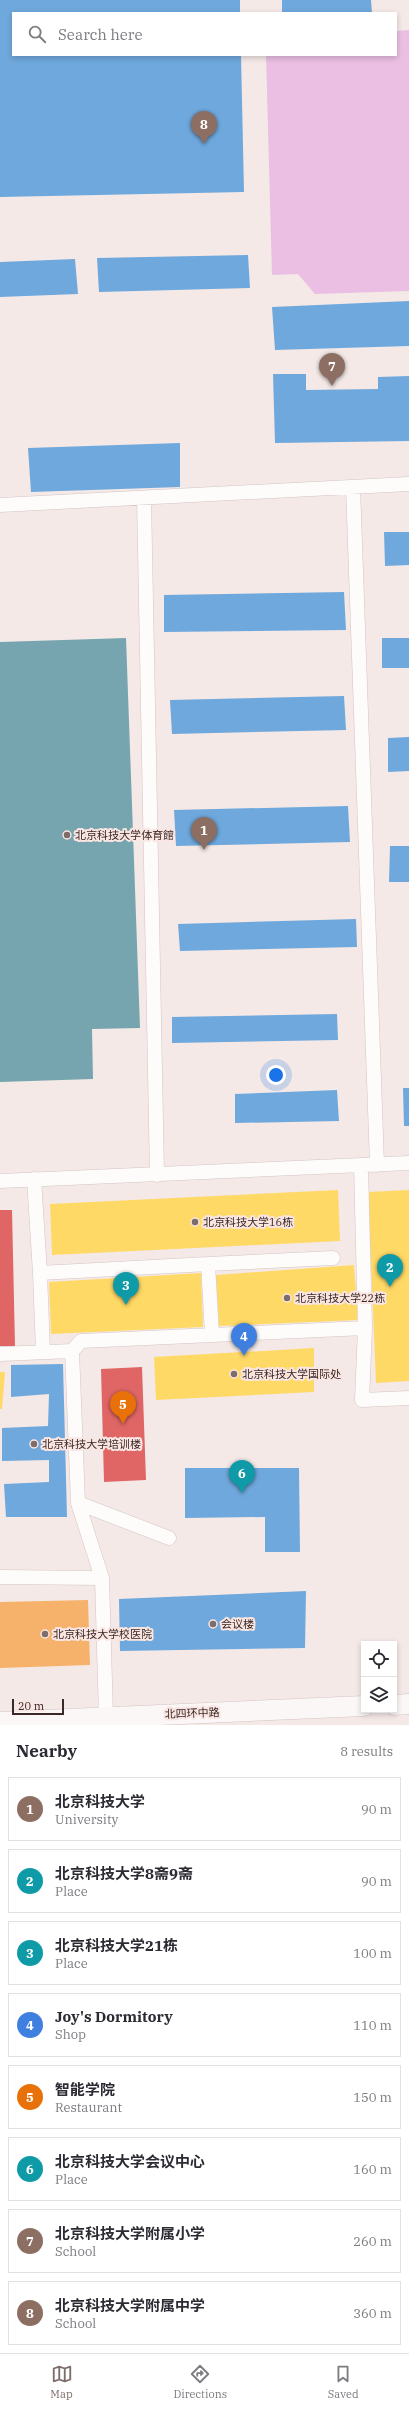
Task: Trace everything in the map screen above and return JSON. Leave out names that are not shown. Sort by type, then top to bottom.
[{"type":"street","points":[[0,505],[409,484]]},
{"type":"street","points":[[353,487],[377,1165]]},
{"type":"street","points":[[144,498],[156,1175]]},
{"type":"street","points":[[0,1181],[409,1163]]},
{"type":"street","points":[[361,1165],[365,1328],[362,1400],[409,1398]]},
{"type":"street","points":[[34,1179],[43,1352]]},
{"type":"street","points":[[40,1272],[333,1258]]},
{"type":"street","points":[[208,1264],[212,1334]]},
{"type":"street","points":[[106,1717],[102,1578],[78,1503],[72,1351],[81,1341],[365,1328]]},
{"type":"street","points":[[0,1354],[72,1351]]},
{"type":"street","points":[[78,1503],[169,1538]]},
{"type":"street","points":[[0,1577],[102,1578]]},
{"type":"street","points":[[397,1705],[409,1704]]},
{"type":"street","name":"北四环中路","points":[[0,1721],[361,1706]]},
{"type":"shaded area","points":[[409,30],[409,291],[315,294],[298,274],[272,275],[266,56],[397,56],[397,31]]},
{"type":"building: Homes","name":"北京科技大学16栋","points":[[338,1190],[340,1241],[52,1255],[50,1204]]},
{"type":"building: Homes","points":[[409,1190],[409,1381],[376,1383],[368,1192]]},
{"type":"building: Homes","name":"北京科技大学22栋","points":[[354,1265],[358,1320],[219,1326],[216,1275]]},
{"type":"building: Homes","points":[[201,1273],[203,1327],[51,1334],[49,1282]]},
{"type":"building: Homes","name":"北京科技大学国际处","points":[[314,1348],[314,1392],[156,1400],[154,1357]]},
{"type":"building: Homes","points":[[0,1372],[5,1372],[2,1409],[0,1409]]},
{"type":"building: Shops","points":[[0,1210],[12,1210],[15,1346],[0,1346]]},
{"type":"building: Shops","points":[[142,1367],[146,1480],[104,1482],[101,1369]]},
{"type":"building: Schools","points":[[0,0],[240,0],[240,12],[12,12],[12,56],[241,56],[244,192],[0,197]]},
{"type":"building: Schools","points":[[282,0],[371,0],[372,12],[282,12]]},
{"type":"building: Schools","points":[[248,255],[250,288],[99,292],[97,258]]},
{"type":"building: Schools","points":[[75,259],[78,294],[0,297],[0,262]]},
{"type":"building: Schools","points":[[409,301],[409,346],[275,350],[272,307]]},
{"type":"building: Schools","points":[[273,374],[306,374],[306,390],[378,389],[378,377],[409,376],[409,441],[275,443]]},
{"type":"building: Schools","points":[[180,443],[180,487],[31,492],[28,448]]},
{"type":"building: Schools","points":[[384,532],[409,532],[409,565],[385,566]]},
{"type":"building: Schools","points":[[344,592],[346,630],[164,632],[164,595]]},
{"type":"building: Schools","points":[[382,638],[409,638],[409,668],[382,668]]},
{"type":"building: Schools","points":[[344,696],[346,730],[172,734],[170,700]]},
{"type":"building: Schools","points":[[409,737],[409,771],[388,772],[388,738]]},
{"type":"building: Schools","points":[[348,806],[350,842],[176,846],[174,810]]},
{"type":"building: Schools","points":[[390,846],[409,846],[409,882],[389,882]]},
{"type":"building: Schools","points":[[356,919],[357,947],[180,951],[178,924]]},
{"type":"building: Schools","points":[[337,1014],[338,1040],[172,1043],[172,1017]]},
{"type":"building: Schools","points":[[403,1088],[409,1088],[409,1126],[404,1126]]},
{"type":"building: Schools","points":[[337,1090],[339,1121],[235,1123],[235,1094]]},
{"type":"building: Schools","name":"北京科技大学培训楼","points":[[63,1364],[67,1517],[6,1517],[4,1484],[49,1482],[49,1460],[2,1461],[2,1428],[48,1426],[49,1394],[11,1397],[11,1365]]},
{"type":"building: Schools","points":[[185,1468],[299,1468],[300,1552],[265,1552],[265,1517],[185,1518]]},
{"type":"building: Schools","name":"会议楼","points":[[306,1591],[305,1648],[120,1651],[119,1599]]},
{"type":"building: Health","name":"北京科技大学校医院","points":[[88,1600],[90,1665],[0,1668],[0,1602]]},
{"type":"building: Public","name":"北京科技大学体育館","points":[[126,638],[140,1028],[92,1029],[93,1079],[0,1082],[0,642]]},
{"type":"place","name":"北京科技大学附属中学","points":[[204,144]]},
{"type":"place","name":"北京科技大学附属小学","points":[[332,386]]},
{"type":"place","name":"北京科技大学体育館","points":[[67,835]]},
{"type":"place","name":"北京科技大学","points":[[204,850]]},
{"type":"place","name":"北京科技大学16栋","points":[[195,1222]]},
{"type":"place","name":"北京科技大学8斋9斋","points":[[390,1287]]},
{"type":"place","name":"北京科技大学22栋","points":[[287,1298]]},
{"type":"place","name":"北京科技大学21栋","points":[[126,1305]]},
{"type":"place","name":"Joy's Dormitory","points":[[244,1356]]},
{"type":"place","name":"北京科技大学国际处","points":[[234,1374]]},
{"type":"place","name":"智能学院","points":[[123,1424]]},
{"type":"place","name":"北京科技大学培训楼","points":[[34,1444]]},
{"type":"place","name":"北京科技大学会议中心","points":[[242,1493]]},
{"type":"place","name":"会议楼","points":[[213,1624]]},
{"type":"place","name":"北京科技大学校医院","points":[[45,1634]]}]
